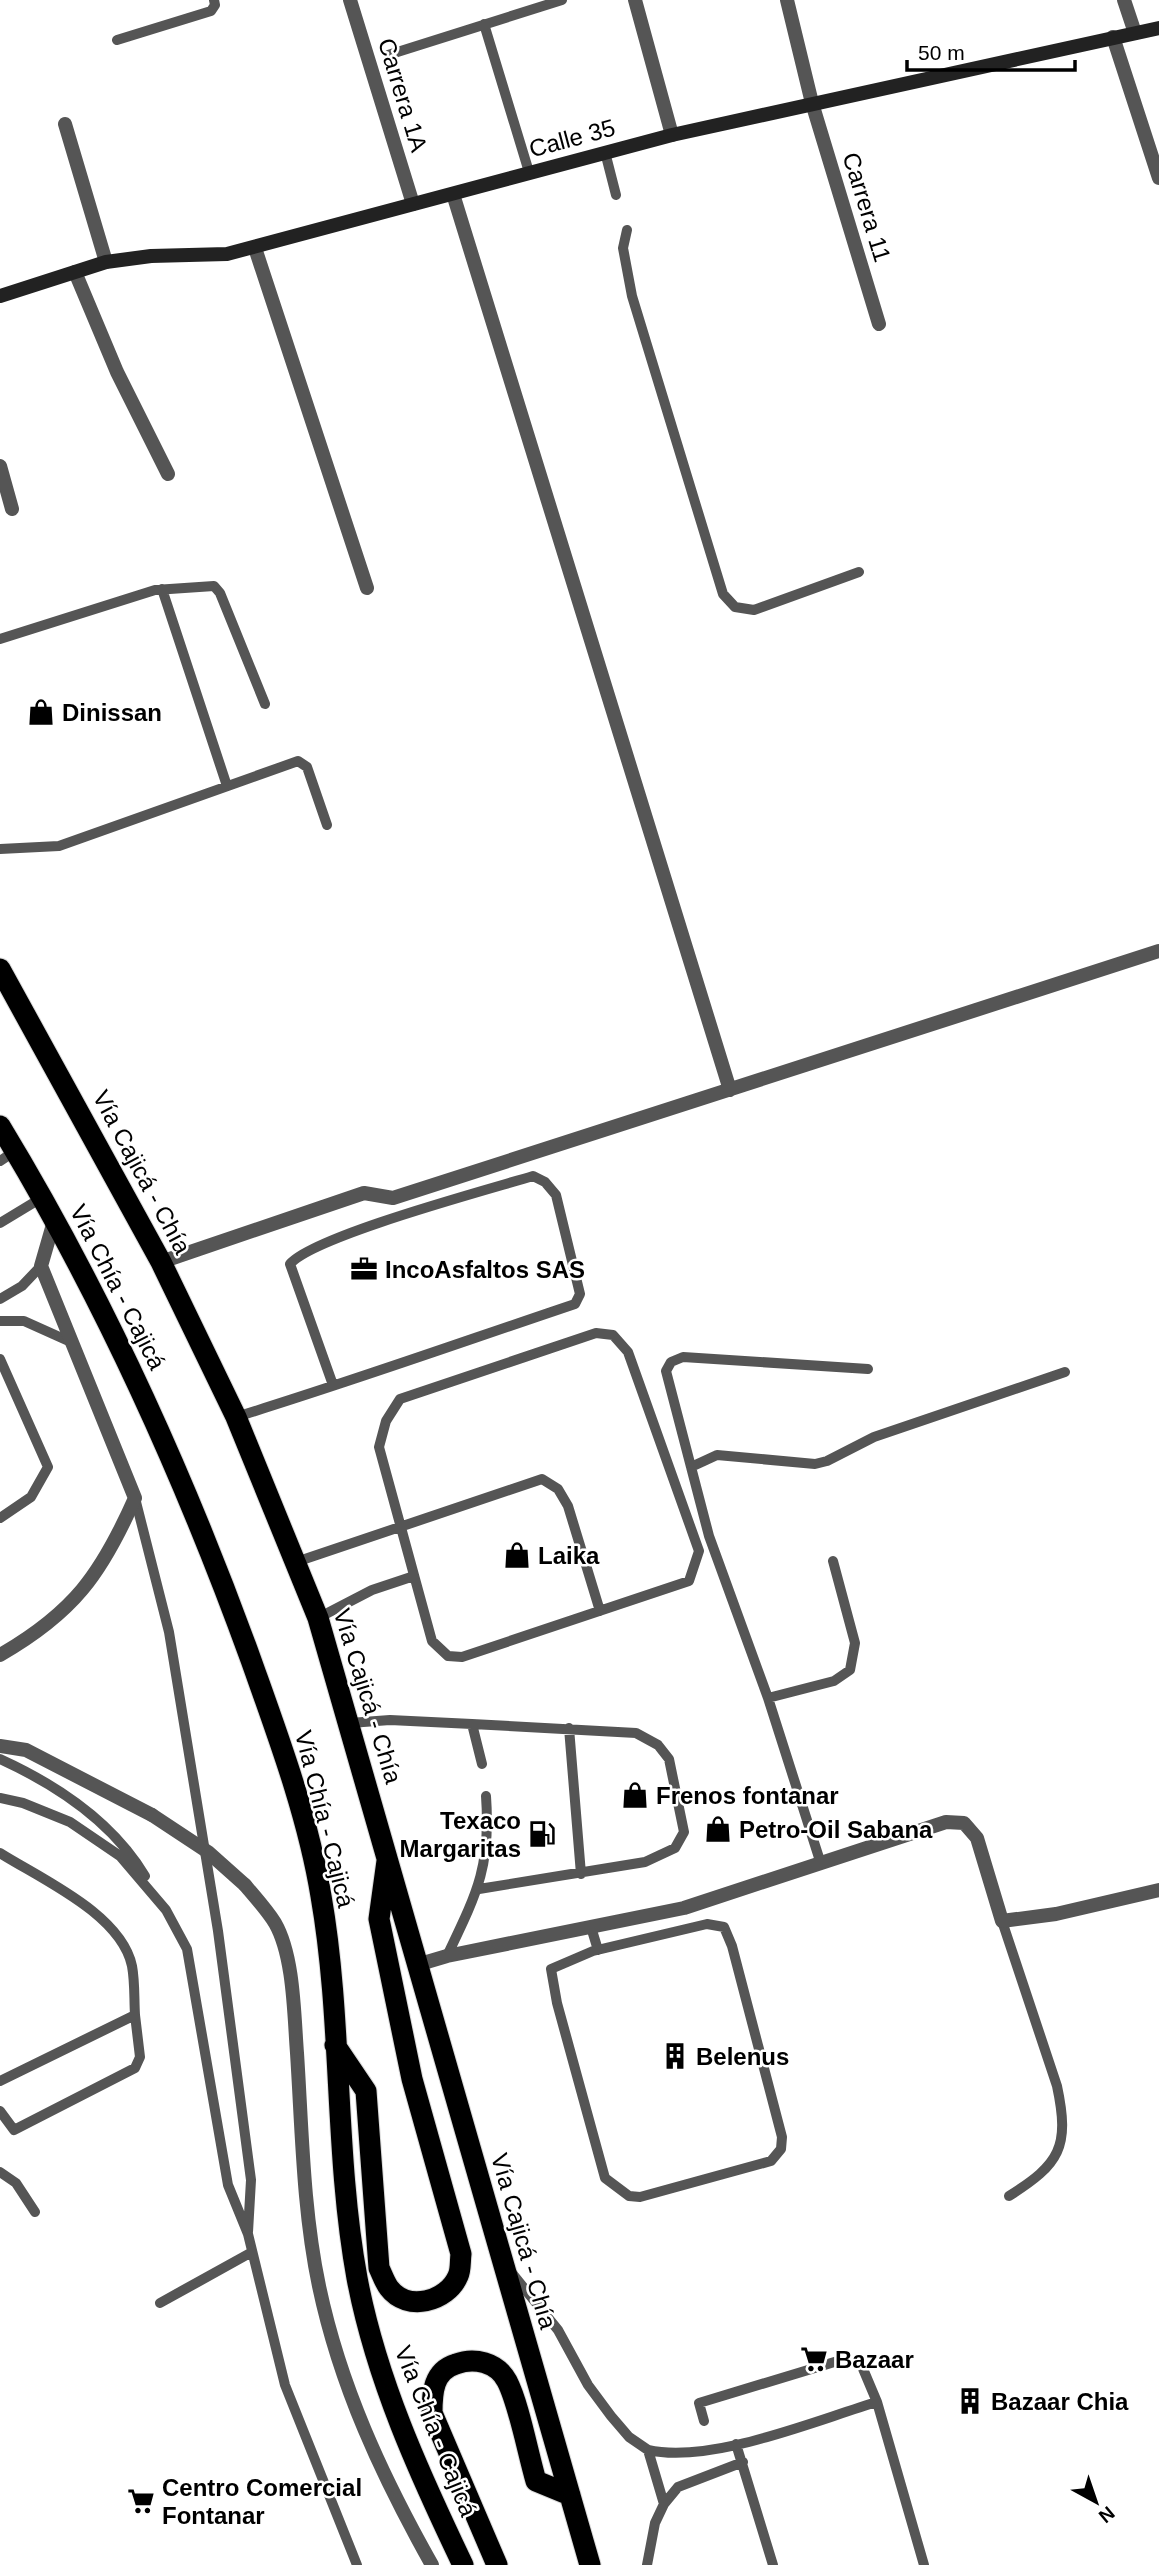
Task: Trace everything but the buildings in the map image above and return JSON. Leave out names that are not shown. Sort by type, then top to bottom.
[{"type":"highway","name":"Vía Cajicá - Chía","points":[[0,970],[161,1262],[236,1417],[318,1618],[388,1852],[500,2258],[590,2565]]},
{"type":"highway","name":"Vía Chía - Cajicá","points":[[0,1126],[8,1156],[43,1197],[135,1377],[206,1538],[268,1707],[299,1806],[321,1893],[332,1978],[334,2043],[349,2222],[371,2339],[400,2426],[463,2565]]},
{"type":"highway","points":[[334,2043],[366,2091],[379,2268],[389,2289],[406,2300],[426,2302],[445,2294],[458,2276],[461,2254],[412,2079],[379,1919],[388,1852]]},
{"type":"highway","points":[[497,2565],[432,2413],[432,2387],[447,2367],[469,2359],[488,2363],[506,2380],[536,2481],[570,2495]]},
{"type":"street","name":"Carrera 1A","points":[[350,0],[413,204]]},
{"type":"street","points":[[635,0],[672,135]]},
{"type":"street","name":"Carrera 11","points":[[787,0],[812,103],[879,324]]},
{"type":"street","points":[[1124,0],[1135,33]]},
{"type":"street","name":"Calle 35","points":[[0,296],[106,262],[150,256],[227,254],[255,248],[672,135],[1159,28]]},
{"type":"street","points":[[1113,37],[1159,178]]},
{"type":"street","points":[[65,124],[106,262]]},
{"type":"street","points":[[453,194],[730,1090]]},
{"type":"street","points":[[255,248],[367,588]]},
{"type":"street","points":[[75,272],[117,372],[168,474]]},
{"type":"street","points":[[0,466],[12,509]]},
{"type":"street","points":[[161,1262],[364,1193],[393,1198],[1159,951]]},
{"type":"street","points":[[0,1655],[36,1634],[64,1611],[91,1581],[114,1546],[135,1498],[41,1266],[54,1221]]},
{"type":"street","points":[[0,1746],[26,1750],[152,1815],[208,1852],[245,1885],[275,1923],[284,1947],[293,2002],[306,2197],[318,2284],[338,2366],[369,2444],[432,2565]]},
{"type":"street","points":[[420,1964],[447,1956],[684,1908],[946,1822],[964,1823],[978,1838],[1002,1921],[1056,1914],[1159,1889]]},
{"type":"lane","points":[[117,40],[211,11],[215,5],[214,0]]},
{"type":"lane","points":[[388,55],[562,0]]},
{"type":"lane","points":[[484,24],[529,172]]},
{"type":"lane","points":[[605,152],[616,195]]},
{"type":"lane","points":[[627,230],[623,248],[632,296],[723,594],[735,607],[754,610],[859,572]]},
{"type":"lane","points":[[0,639],[112,601],[162,589],[214,586],[265,704]]},
{"type":"lane","points":[[162,589],[228,786]]},
{"type":"lane","points":[[0,849],[59,846],[200,799],[298,761],[307,767],[327,825]]},
{"type":"lane","points":[[236,1417],[333,1385],[575,1304],[580,1294],[556,1195],[545,1182],[533,1176],[350,1234],[299,1254],[290,1264],[333,1385]]},
{"type":"lane","points":[[0,1223],[43,1197]]},
{"type":"lane","points":[[0,1299],[22,1286],[41,1266]]},
{"type":"lane","points":[[0,1321],[24,1321],[73,1343]]},
{"type":"lane","points":[[596,1334],[613,1335],[628,1352],[699,1551],[689,1581],[463,1657],[448,1656],[432,1641],[399,1528],[379,1447],[386,1421],[400,1399],[596,1334]]},
{"type":"lane","points":[[821,1864],[768,1698],[709,1536],[667,1379],[668,1365],[676,1359],[693,1357],[868,1369]]},
{"type":"lane","points":[[0,1359],[48,1467],[31,1497],[0,1518]]},
{"type":"lane","points":[[691,1467],[717,1454],[815,1464],[827,1461],[874,1437],[1065,1372]]},
{"type":"lane","points":[[296,1562],[541,1479],[558,1489],[568,1506],[600,1611]]},
{"type":"lane","points":[[135,1498],[169,1632],[218,1931],[251,2180],[248,2234]]},
{"type":"lane","points":[[768,1698],[834,1681],[850,1670],[855,1643],[832,1561]]},
{"type":"lane","points":[[318,1618],[372,1590],[414,1576]]},
{"type":"lane","points":[[350,1723],[390,1720],[636,1733],[658,1745],[669,1759],[684,1832],[675,1848],[645,1862],[479,1889]]},
{"type":"lane","points":[[471,1724],[482,1764]]},
{"type":"lane","points":[[569,1728],[581,1874]]},
{"type":"lane","points":[[0,1759],[59,1789],[102,1823],[138,1864],[187,1950],[228,2185],[248,2234],[285,2385],[357,2565]]},
{"type":"lane","points":[[447,1956],[479,1889],[487,1838],[486,1796]]},
{"type":"lane","points":[[0,1798],[23,1803],[70,1822],[120,1856],[166,1910]]},
{"type":"lane","points":[[0,1853],[90,1908],[105,1922],[131,1965],[140,2057],[135,2068],[13,2130],[0,2110]]},
{"type":"lane","points":[[1002,1921],[1058,2086],[1063,2111],[1062,2138],[1053,2162],[1035,2179],[1009,2196]]},
{"type":"lane","points":[[708,1924],[724,1927],[732,1946],[782,2137],[781,2149],[771,2161],[640,2197],[629,2196],[605,2178],[557,2003],[551,1969],[603,1949],[708,1924]]},
{"type":"lane","points":[[596,1926],[603,1949]]},
{"type":"lane","points":[[0,2081],[135,2015]]},
{"type":"lane","points":[[0,2172],[16,2183],[35,2212]]},
{"type":"lane","points":[[160,2303],[252,2252]]},
{"type":"lane","points":[[500,2258],[558,2330],[588,2385],[611,2416],[629,2437],[648,2450],[668,2454],[736,2444],[877,2402]]},
{"type":"lane","points":[[704,2421],[699,2403],[842,2360],[855,2360],[866,2369],[877,2402],[923,2565]]},
{"type":"lane","points":[[736,2444],[773,2565]]},
{"type":"lane","points":[[648,2450],[664,2504]]},
{"type":"lane","points":[[647,2565],[655,2523],[664,2504],[678,2487],[743,2462]]},
{"type":"place","name":"Dinissan","points":[[41,712]]},
{"type":"place","name":"IncoAsfaltos SAS","points":[[364,1269]]},
{"type":"place","name":"Laika","points":[[517,1555]]},
{"type":"place","name":"Frenos fontanar","points":[[635,1795]]},
{"type":"place","name":"Petro-Oil Sabana","points":[[718,1829]]},
{"type":"place","name":"Texaco Margaritas","points":[[542,1834]]},
{"type":"place","name":"Belenus","points":[[675,2056]]},
{"type":"place","name":"Bazaar","points":[[814,2359]]},
{"type":"place","name":"Bazaar Chia","points":[[970,2401]]},
{"type":"place","name":"Centro Comercial Fontanar","points":[[141,2501]]}]
